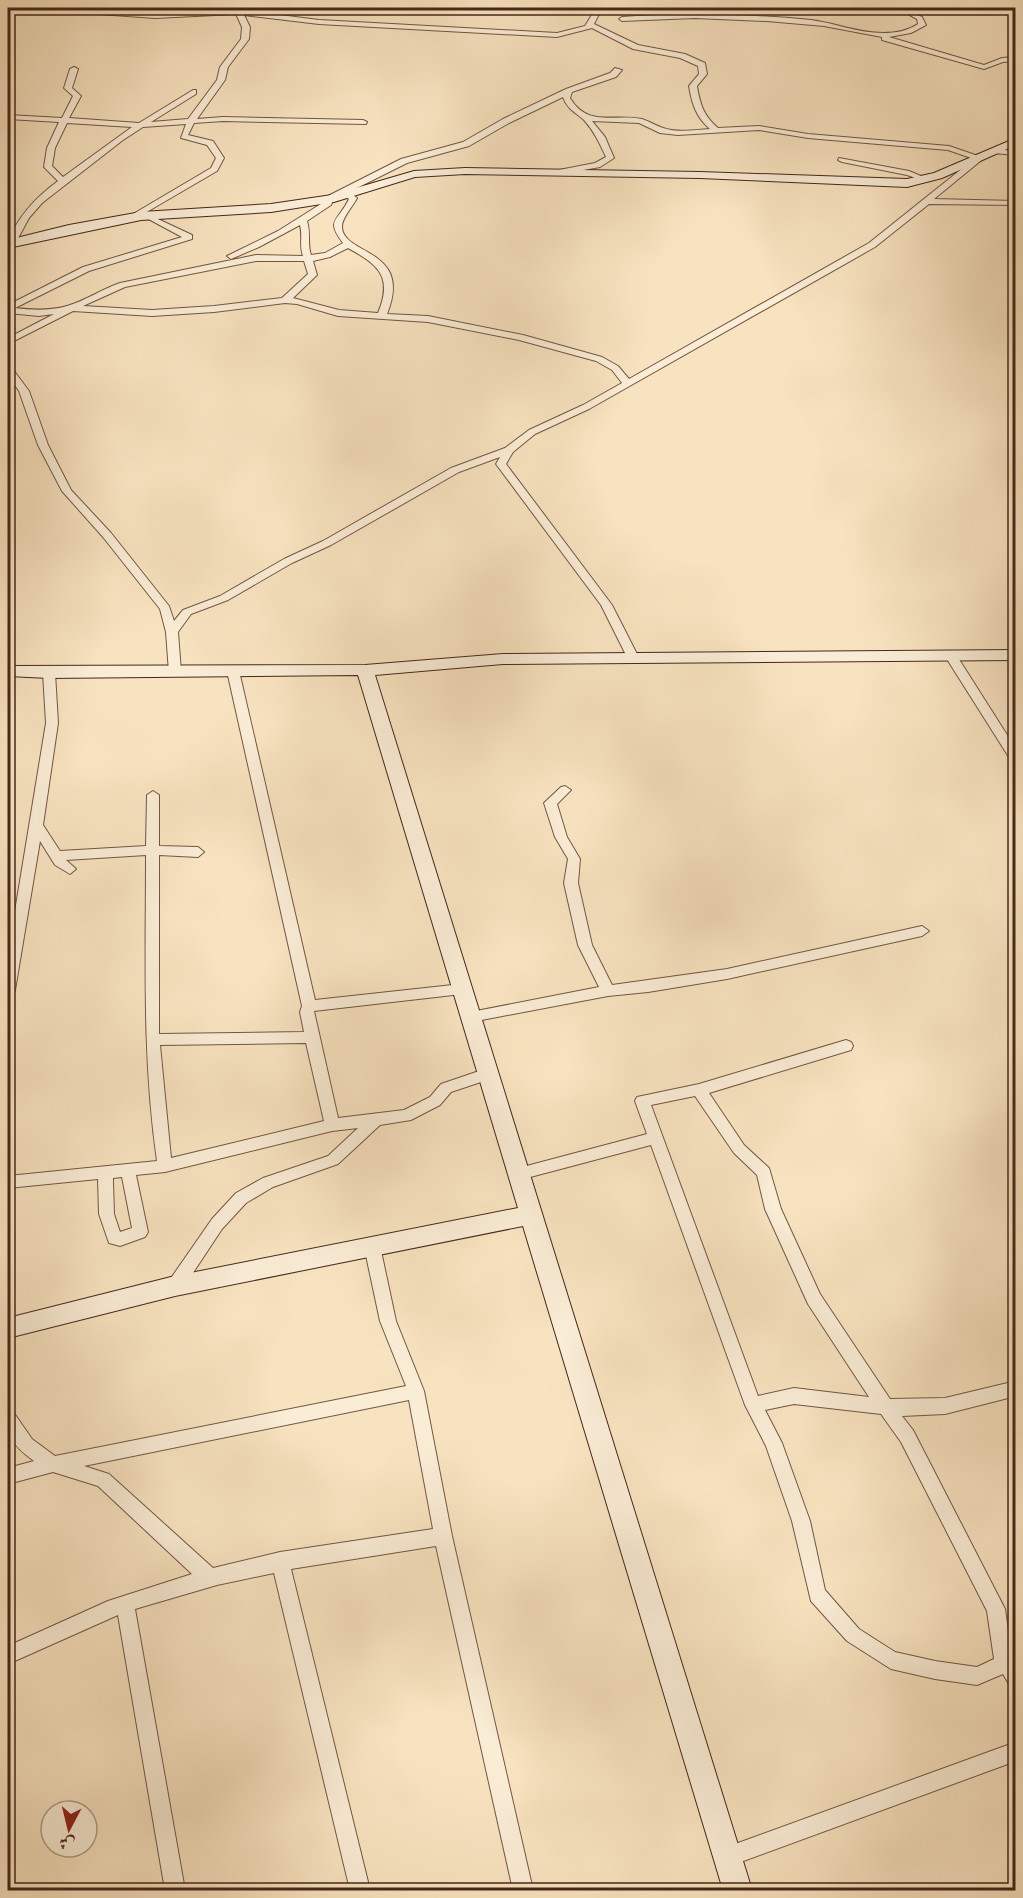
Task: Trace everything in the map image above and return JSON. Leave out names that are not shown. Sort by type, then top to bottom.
[{"type":"street","points":[[43,8],[155,16],[239,10],[320,22],[435,30],[557,34],[666,8]]},
{"type":"street","points":[[591,8],[597,12],[591,27]]},
{"type":"street","points":[[878,35],[908,32],[922,25],[921,18],[900,8]]},
{"type":"street","points":[[1002,8],[1016,11]]},
{"type":"street","points":[[132,217],[214,169],[220,158],[210,143],[184,136],[191,121],[221,80],[224,67],[245,39],[246,27],[239,10]]},
{"type":"street","points":[[622,19],[698,17],[824,23],[878,35],[984,67],[1002,60],[1016,59]]},
{"type":"street","points":[[591,27],[636,47],[682,56],[702,64],[703,74],[693,86],[696,108],[700,118],[715,129]]},
{"type":"street","points":[[63,181],[48,167],[48,153],[55,142],[57,129],[77,96],[68,88],[74,69]]},
{"type":"street","points":[[210,266],[268,242],[328,203],[329,199],[404,161],[466,144],[506,121],[570,91],[613,75],[618,70]]},
{"type":"street","points":[[570,91],[566,98],[573,110],[585,117],[599,120],[640,121],[663,131],[678,133],[759,128],[808,136],[949,148],[980,158]]},
{"type":"street","points":[[9,244],[16,226],[48,192],[139,125],[193,92]]},
{"type":"street","points":[[8,117],[139,125],[273,118],[363,122]]},
{"type":"street","points":[[562,171],[597,165],[610,158],[601,137],[585,117]]},
{"type":"street","points":[[9,244],[145,215],[271,208],[329,199],[414,174],[465,171],[562,171],[700,175],[870,184],[924,179],[980,158],[1016,141]]},
{"type":"street","points":[[996,151],[1016,153]]},
{"type":"street","points":[[172,632],[187,612],[224,598],[288,561],[327,543],[455,470],[509,450],[532,432],[586,407],[872,245],[980,158]]},
{"type":"street","points":[[842,160],[909,173],[924,179]]},
{"type":"street","points":[[346,194],[352,198],[348,209],[337,223],[338,231],[348,244],[379,264],[388,279],[390,292],[382,316]]},
{"type":"street","points":[[924,201],[1016,203]]},
{"type":"street","points":[[8,309],[86,269],[189,237],[145,215]]},
{"type":"street","points":[[285,300],[313,275],[304,246],[308,234],[302,219]]},
{"type":"street","points":[[8,341],[67,309],[123,285],[210,266],[277,256],[309,259],[330,255],[348,244]]},
{"type":"street","points":[[8,309],[39,314],[67,309],[172,313],[285,300],[338,313],[428,319],[560,348],[599,359],[615,368],[627,383]]},
{"type":"street","points":[[8,369],[24,390],[43,444],[67,491],[107,535],[165,608],[172,632],[175,672]]},
{"type":"street","points":[[509,450],[501,464],[524,501],[600,595],[623,630],[633,658]]},
{"type":"street","points":[[8,671],[49,674],[365,670],[503,659],[1016,655]]},
{"type":"street","points":[[951,657],[1016,759]]},
{"type":"street","points":[[365,670],[737,1890]]},
{"type":"street","points":[[233,671],[309,1006],[307,1012],[311,1033],[332,1125]]},
{"type":"street","points":[[8,990],[14,914],[36,825],[52,723],[49,674]]},
{"type":"street","points":[[565,790],[550,803],[561,837],[574,859],[571,883],[585,945],[608,991]]},
{"type":"street","points":[[153,795],[152,1040],[165,1166]]},
{"type":"street","points":[[36,825],[56,856],[70,869]]},
{"type":"street","points":[[56,856],[152,850],[198,852]]},
{"type":"street","points":[[471,1017],[608,991],[644,988],[774,964],[843,946],[922,931]]},
{"type":"street","points":[[309,1006],[462,989]]},
{"type":"street","points":[[152,1040],[312,1037],[311,1033]]},
{"type":"street","points":[[699,1090],[740,1149],[764,1172],[773,1209],[814,1299],[907,1436],[996,1609],[1002,1655],[1011,1670],[977,1676],[891,1660],[853,1635],[817,1595],[801,1521],[774,1443],[753,1405],[642,1101],[699,1090],[846,1046]]},
{"type":"street","points":[[8,1182],[165,1166],[332,1125],[406,1116],[435,1101],[446,1088],[488,1074]]},
{"type":"street","points":[[175,1286],[217,1224],[241,1198],[268,1182],[333,1160],[377,1119]]},
{"type":"street","points":[[519,1174],[656,1138]]},
{"type":"street","points":[[106,1173],[104,1203],[114,1238],[120,1239],[140,1232],[128,1171]]},
{"type":"street","points":[[8,1328],[175,1286],[531,1215]]},
{"type":"street","points":[[372,1246],[388,1322],[416,1391],[443,1536],[523,1890]]},
{"type":"street","points":[[753,1405],[794,1396],[886,1407],[945,1406],[1016,1388]]},
{"type":"street","points":[[8,1476],[53,1464],[416,1391]]},
{"type":"street","points":[[8,1418],[26,1445],[53,1464],[103,1479],[210,1578]]},
{"type":"street","points":[[8,1655],[125,1604],[210,1578],[280,1561],[443,1536]]},
{"type":"street","points":[[280,1561],[360,1890]]},
{"type":"street","points":[[125,1604],[175,1890]]},
{"type":"street","points":[[727,1857],[1016,1751]]}]
